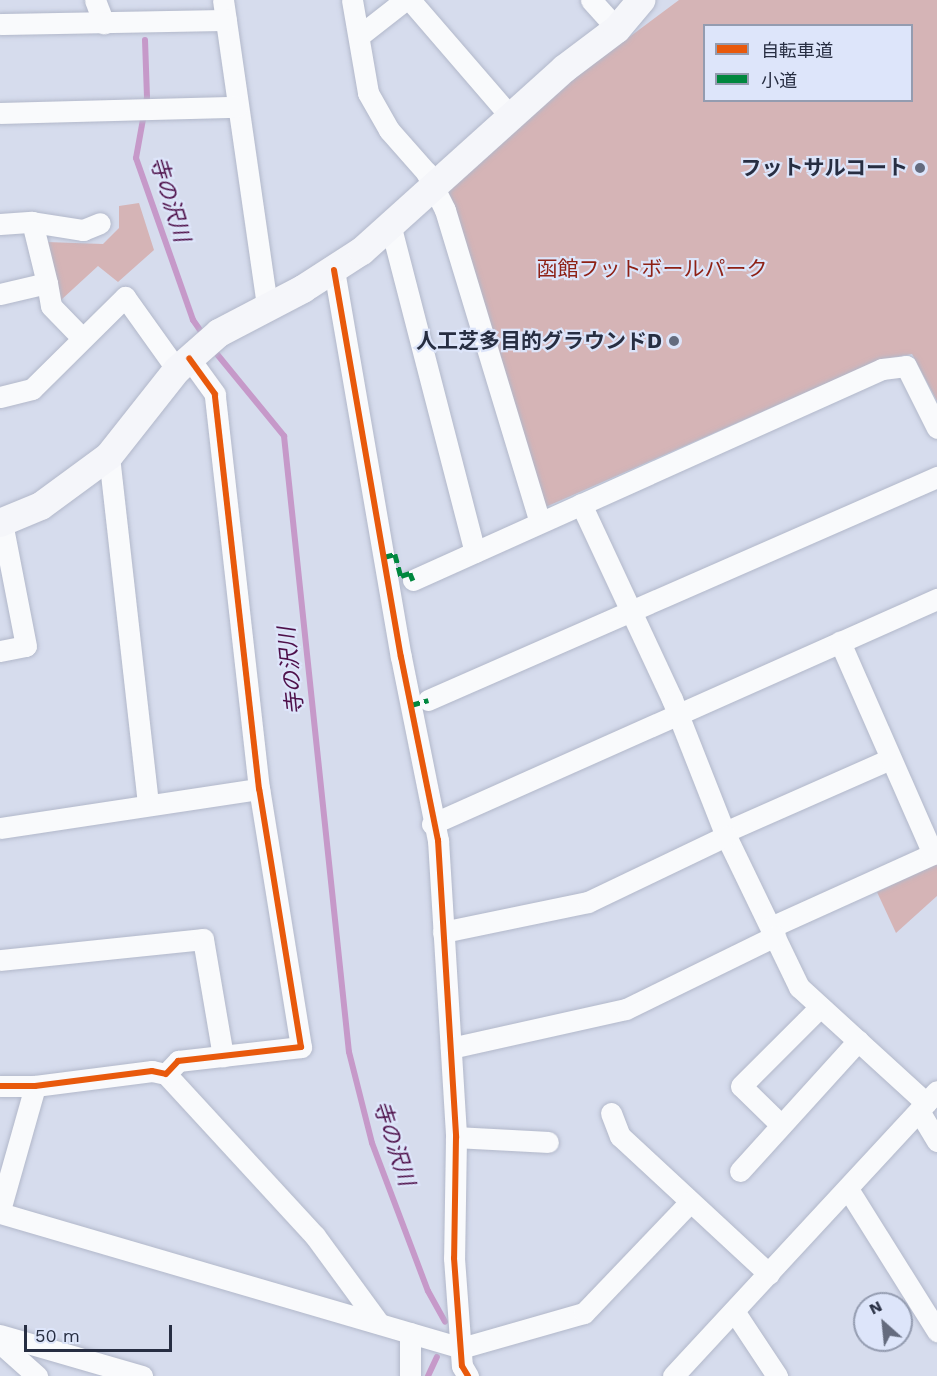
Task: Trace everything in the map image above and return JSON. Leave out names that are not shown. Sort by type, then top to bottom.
[{"type":"street","points":[[95,0],[104,23]]},
{"type":"street","points":[[352,0],[368,93],[389,130],[426,172],[445,210],[540,522]]},
{"type":"street","points":[[359,36],[405,0]]},
{"type":"street","points":[[410,0],[511,117]]},
{"type":"street","points":[[591,0],[617,28]]},
{"type":"street","points":[[0,651],[26,646],[1,523],[51,501],[109,456],[196,353],[267,306],[334,270],[617,28],[641,0]]},
{"type":"street","points":[[0,24],[104,23],[225,10],[267,306]]},
{"type":"street","points":[[0,113],[237,107]]},
{"type":"street","points":[[33,222],[51,306],[82,338]]},
{"type":"street","points":[[0,224],[33,222],[83,230],[100,223]]},
{"type":"street","points":[[390,224],[474,552]]},
{"type":"street","points":[[334,270],[432,824],[438,840],[456,1137],[454,1258],[462,1366],[468,1376]]},
{"type":"street","points":[[0,294],[47,283]]},
{"type":"street","points":[[0,397],[32,389],[125,297],[196,353],[215,394],[259,789],[301,1047],[178,1061],[166,1074]]},
{"type":"street","points":[[413,580],[882,369],[906,366],[936,423]]},
{"type":"street","points":[[109,456],[148,805]]},
{"type":"street","points":[[428,700],[937,477]]},
{"type":"street","points":[[581,504],[727,833],[799,987],[927,1102],[937,1141]]},
{"type":"street","points":[[432,824],[937,599]]},
{"type":"street","points":[[451,1048],[626,1009],[773,931],[933,854],[840,642]]},
{"type":"street","points":[[443,932],[588,902],[727,833],[890,759]]},
{"type":"street","points":[[0,828],[259,789]]},
{"type":"street","points":[[0,960],[203,939],[223,1056]]},
{"type":"street","points":[[780,1124],[741,1086],[820,1007]]},
{"type":"street","points":[[740,1172],[780,1124],[858,1041]]},
{"type":"street","points":[[0,1086],[35,1086],[152,1071],[166,1074],[315,1236],[378,1322]]},
{"type":"street","points":[[35,1086],[0,1211],[460,1348],[584,1313],[690,1202]]},
{"type":"street","points":[[674,1376],[927,1102]]},
{"type":"street","points":[[611,1113],[620,1136],[768,1274]]},
{"type":"street","points":[[456,1137],[548,1142]]},
{"type":"street","points":[[848,1189],[937,1331]]},
{"type":"street","points":[[734,1311],[777,1376]]},
{"type":"street","points":[[410,1333],[410,1376]]},
{"type":"street","points":[[0,1335],[142,1376]]},
{"type":"street","points":[[0,1343],[37,1376]]},
{"type":"green space","name":"函館フットボールパーク","points":[[679,0],[937,0],[937,401],[912,354],[880,360],[541,509],[443,193],[577,76]]},
{"type":"green space","points":[[139,203],[154,250],[118,282],[98,266],[61,300],[47,242],[103,244],[119,228],[119,206]]},
{"type":"green space","points":[[937,863],[937,896],[896,933],[877,892]]},
{"type":"waterway","name":"寺の沢川","points":[[145,40],[147,97],[136,158],[193,320],[205,337]]},
{"type":"waterway","name":"寺の沢川","points":[[212,348],[284,436],[349,1052],[372,1143],[428,1291],[445,1322]]},
{"type":"waterway","name":"寺の沢川","points":[[428,1376],[437,1357]]},
{"type":"marked path","points":[[384,557],[395,554],[401,576],[410,573],[413,580]]},
{"type":"marked path","points":[[411,705],[428,700]]},
{"type":"cycle path","points":[[334,270],[401,657],[438,840],[456,1137],[454,1258],[462,1366],[468,1376]]},
{"type":"cycle path","points":[[0,1086],[35,1086],[152,1071],[166,1074],[178,1061],[301,1047],[259,789],[215,394],[189,358]]},
{"type":"place","name":"フットサルコート","points":[[920,168]]},
{"type":"place","name":"人工芝多目的グラウンドD","points":[[674,341]]}]
